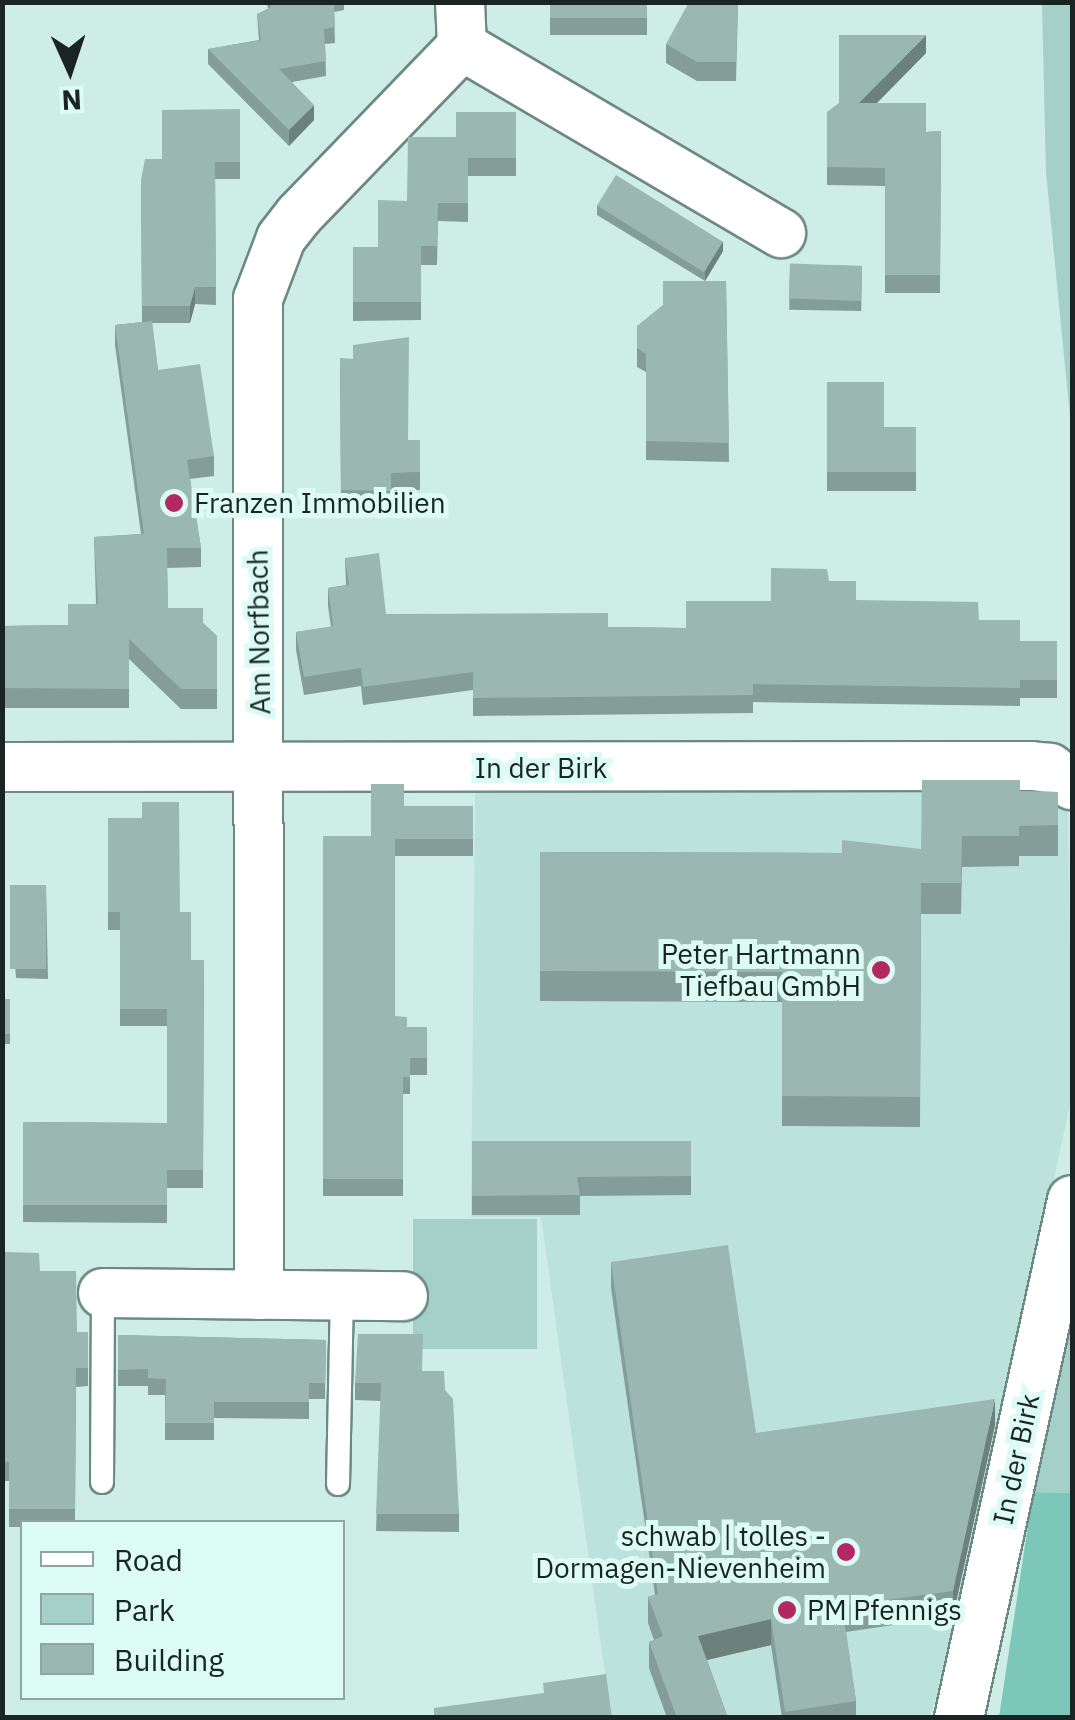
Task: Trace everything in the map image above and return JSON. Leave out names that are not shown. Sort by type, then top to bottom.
[{"type":"street","name":"Am Norfbach","points":[[259,1295],[261,768],[254,339],[265,270],[299,214],[461,24],[782,234]]},
{"type":"street","name":"In der Birk","points":[[2,767],[1031,766],[1050,768],[1072,785]]},
{"type":"street","name":"In der Birk","points":[[959,1718],[1072,1200]]},
{"type":"street","points":[[103,1293],[404,1296]]},
{"type":"lane","points":[[102,1482],[103,1293]]},
{"type":"lane","points":[[338,1484],[342,1295]]},
{"type":"shaded area","points":[[1034,786],[1068,809],[1072,1095],[958,1625],[930,1717],[611,1717],[541,1217],[471,1217],[475,793]]},
{"type":"green space","points":[[1042,3],[1072,3],[1072,437],[1046,172]]},
{"type":"green space","points":[[413,1219],[537,1219],[537,1349],[413,1349]]},
{"type":"green space","points":[[1072,1306],[1072,1493],[1033,1492]]},
{"type":"green space","points":[[1033,1492],[1072,1493],[1072,1717],[999,1717]]},
{"type":"building","points":[[270,2],[334,2],[335,27],[324,29],[326,61],[279,69],[314,105],[289,130],[208,49],[261,40],[257,14],[271,7]]},
{"type":"building","points":[[550,2],[647,2],[647,18],[550,18]]},
{"type":"building","points":[[689,2],[738,4],[736,62],[697,62],[666,44]]},
{"type":"building","points":[[839,35],[926,35],[859,103],[926,103],[926,132],[941,131],[940,275],[885,275],[885,168],[827,167],[827,112],[839,103]]},
{"type":"building","points":[[240,109],[240,162],[215,162],[216,287],[195,287],[190,306],[142,306],[141,180],[145,159],[162,159],[162,110]]},
{"type":"building","points":[[456,112],[516,112],[516,158],[468,158],[468,203],[438,203],[437,246],[421,246],[421,302],[353,302],[353,247],[378,247],[378,200],[407,201],[408,137],[456,137]]},
{"type":"building","points":[[616,175],[723,242],[704,272],[597,206]]},
{"type":"building","points":[[790,263],[862,266],[861,301],[789,298]]},
{"type":"building","points":[[663,281],[726,281],[729,443],[646,441],[646,354],[637,348],[637,326],[663,305]]},
{"type":"building","points":[[152,321],[158,370],[200,364],[214,456],[187,460],[201,548],[167,548],[168,608],[203,608],[203,623],[217,636],[217,689],[181,689],[129,639],[129,689],[2,688],[2,626],[68,625],[68,604],[98,604],[94,537],[144,534],[115,325]]},
{"type":"building","points":[[409,337],[408,440],[420,440],[420,472],[391,473],[391,491],[341,490],[340,358],[353,359],[353,345]]},
{"type":"building","points":[[827,382],[884,382],[884,427],[916,427],[916,472],[827,472]]},
{"type":"building","points":[[379,553],[386,614],[608,613],[608,627],[686,628],[686,601],[771,601],[771,568],[827,569],[829,581],[856,581],[856,600],[978,602],[979,620],[1020,620],[1020,641],[1057,641],[1057,680],[1020,680],[1020,688],[753,684],[753,695],[473,698],[473,672],[363,687],[361,668],[304,677],[296,632],[333,626],[328,588],[349,585],[345,558]]},
{"type":"building","points":[[922,780],[1020,780],[1020,791],[1058,792],[1058,825],[1019,826],[1019,836],[962,836],[961,883],[921,883],[920,1097],[782,1096],[782,972],[540,971],[540,852],[842,853],[842,840],[921,849]]},
{"type":"building","points":[[371,784],[404,784],[404,806],[473,806],[473,839],[395,839],[395,1016],[407,1017],[407,1027],[427,1027],[427,1058],[410,1058],[410,1077],[403,1077],[403,1179],[323,1179],[323,836],[371,836]]},
{"type":"building","points":[[142,802],[179,802],[180,912],[191,912],[191,960],[204,960],[203,1170],[167,1170],[167,1205],[23,1205],[23,1122],[167,1123],[167,1009],[120,1009],[120,912],[108,912],[108,818],[142,818]]},
{"type":"building","points":[[10,885],[46,885],[46,969],[10,969]]},
{"type":"building","points":[[2,999],[10,999],[10,1034],[2,1034]]},
{"type":"building","points":[[472,1141],[691,1141],[691,1176],[577,1177],[580,1195],[472,1196]]},
{"type":"building","points":[[728,1245],[756,1433],[995,1399],[953,1591],[842,1606],[856,1701],[785,1712],[771,1619],[698,1636],[728,1718],[677,1718],[649,1642],[663,1636],[648,1597],[658,1594],[611,1262]]},
{"type":"building","points":[[5,1252],[39,1253],[40,1271],[76,1271],[77,1332],[88,1332],[88,1368],[76,1368],[75,1509],[9,1509],[9,1462],[3,1462]]},
{"type":"building","points":[[358,1334],[423,1334],[422,1371],[444,1371],[445,1390],[453,1399],[459,1514],[376,1514],[381,1383],[355,1383]]},
{"type":"building","points":[[118,1335],[326,1340],[325,1383],[309,1383],[309,1402],[214,1402],[214,1423],[165,1423],[166,1379],[148,1378],[148,1369],[118,1370]]},
{"type":"building","points":[[606,1674],[612,1718],[434,1718],[434,1708],[544,1693],[543,1683]]},
{"type":"place","name":"Franzen Immobilien","points":[[174,503]]},
{"type":"place","name":"Peter Hartmann Tiefbau GmbH","points":[[881,970]]},
{"type":"place","name":"schwab | tolles - Dormagen-Nievenheim","points":[[846,1552]]},
{"type":"place","name":"PM Pfennigs","points":[[787,1610]]}]
